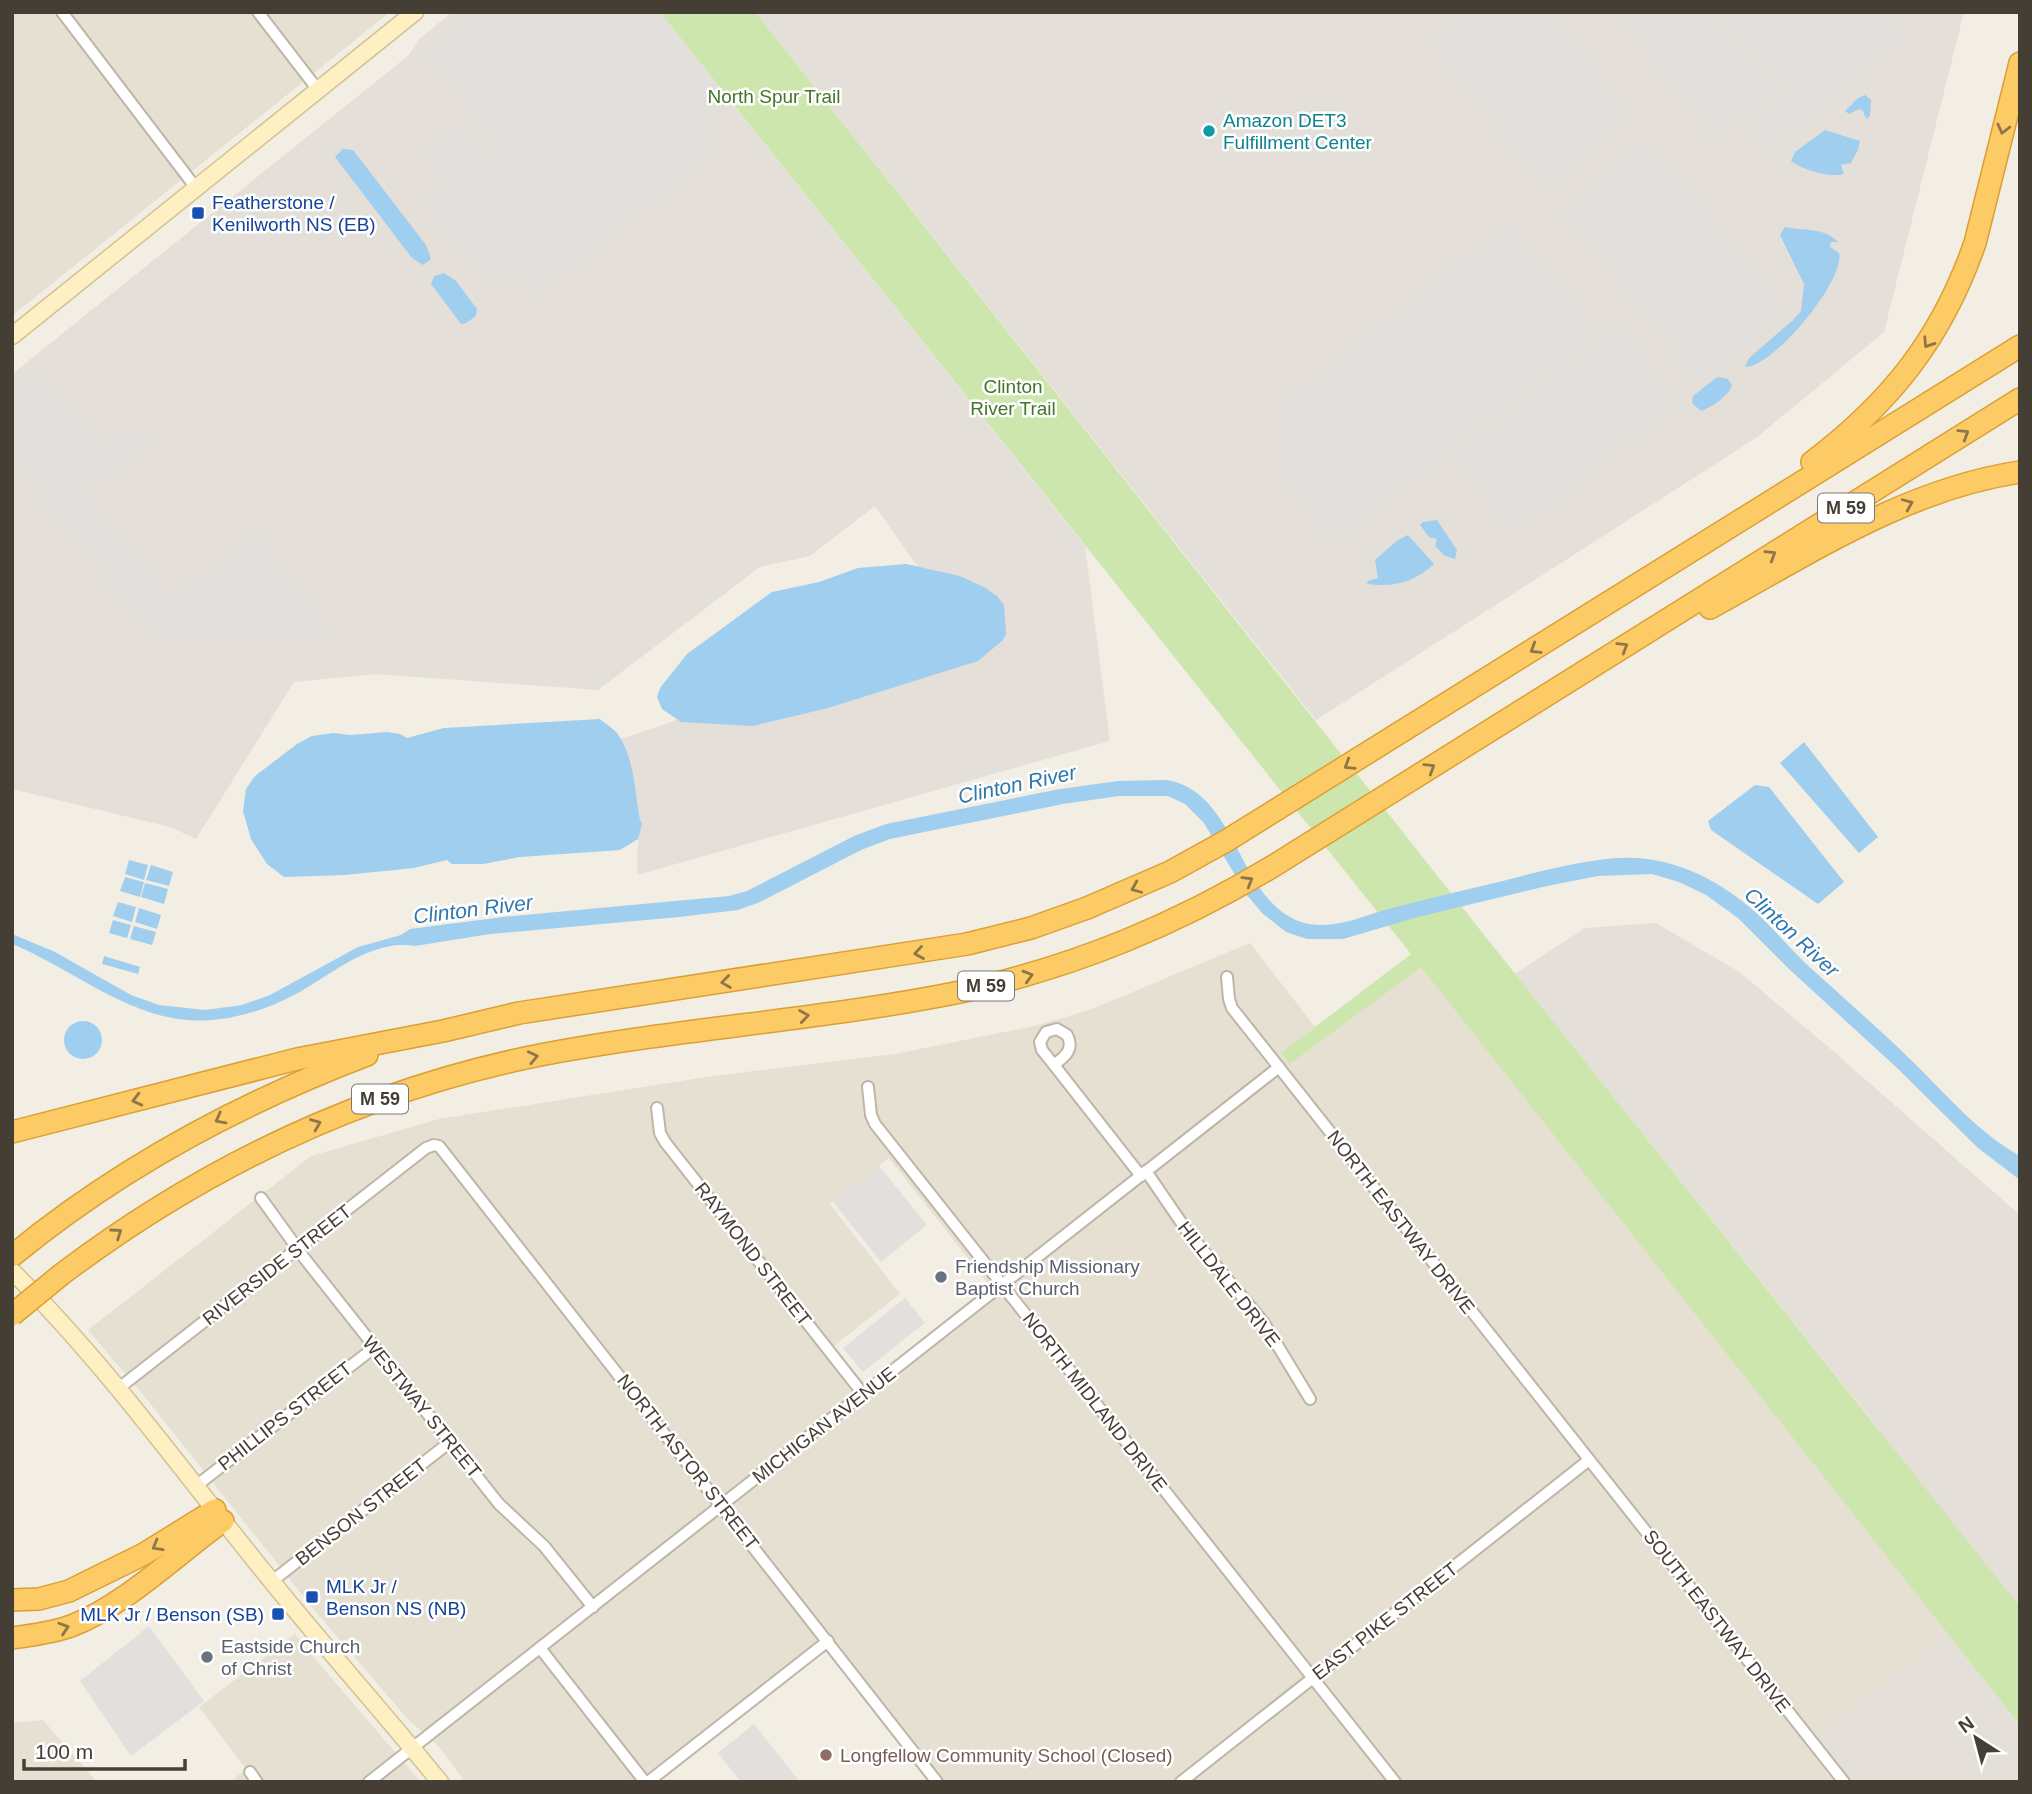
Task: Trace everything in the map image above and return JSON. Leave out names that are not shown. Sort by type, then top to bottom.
[{"type":"highway","points":[[1697,547],[1860,424],[1920,355],[1944,316],[1970,256],[2020,63]]},
{"type":"highway","name":"M 59","points":[[12,1256],[118,1178],[225,1116],[331,1069],[443,1031],[586,1001],[854,963],[977,942],[1031,928],[1144,885],[1251,826],[2020,346]]},
{"type":"highway","name":"M 59","points":[[12,1315],[62,1274],[136,1220],[227,1166],[312,1126],[409,1089],[473,1071],[569,1050],[904,1002],[983,987],[1086,958],[1156,929],[1222,897],[1275,865],[2020,399]]},
{"type":"highway","points":[[1671,617],[1695,617],[1872,519],[1959,486],[2020,472]]},
{"type":"highway","points":[[12,1132],[297,1059],[443,1031]]},
{"type":"highway","points":[[12,1600],[39,1599],[69,1591],[219,1515]]},
{"type":"highway","points":[[12,1638],[55,1631],[98,1613],[137,1587],[219,1515]]},
{"type":"main road","points":[[12,336],[415,12]]},
{"type":"main road","points":[[12,1271],[118,1388],[271,1581],[440,1782]]},
{"type":"street","points":[[62,12],[197,188]]},
{"type":"street","points":[[258,12],[318,90]]},
{"type":"street","name":"NORTH EASTWAY DRIVE","points":[[1227,977],[1232,1008],[1589,1460]]},
{"type":"street","name":"HILLDALE DRIVE","points":[[1054,1065],[1263,1321],[1310,1399]]},
{"type":"street","name":"MICHIGAN AVENUE","points":[[369,1782],[1279,1067]]},
{"type":"street","name":"NORTH MIDLAND DRIVE","points":[[868,1087],[871,1115],[876,1124],[1395,1782]]},
{"type":"street","name":"RAYMOND STREET","points":[[657,1108],[660,1133],[665,1142],[863,1394]]},
{"type":"street","name":"RIVERSIDE STREET","points":[[118,1388],[426,1148],[436,1145]]},
{"type":"street","name":"NORTH ASTOR STREET","points":[[436,1145],[444,1150],[937,1782]]},
{"type":"street","name":"WESTWAY STREET","points":[[261,1198],[504,1509],[544,1546],[593,1606]]},
{"type":"street","name":"PHILLIPS STREET","points":[[196,1486],[375,1347]]},
{"type":"street","name":"BENSON STREET","points":[[271,1581],[450,1442]]},
{"type":"street","name":"EAST PIKE STREET","points":[[1181,1782],[1589,1460]]},
{"type":"street","name":"SOUTH EASTWAY DRIVE","points":[[1589,1460],[1844,1782]]},
{"type":"street","points":[[540,1648],[647,1782],[828,1642]]},
{"type":"street","points":[[250,1772],[257,1782]]},
{"type":"shaded area","points":[[12,12],[390,12],[12,316]]},
{"type":"shaded area","points":[[452,12],[660,12],[1085,546],[1110,741],[637,875],[638,839],[621,739],[959,625],[875,506],[810,556],[760,567],[598,690],[375,674],[294,682],[196,839],[170,827],[12,789],[12,374],[409,55],[419,39]]},
{"type":"shaded area","points":[[484,12],[653,12],[724,102],[696,123],[716,148],[533,292],[513,266],[491,283],[430,207],[453,189],[425,153],[457,128],[482,160],[502,146],[430,54]]},
{"type":"shaded area","points":[[755,12],[1964,12],[1884,332],[1756,438],[1316,720]]},
{"type":"shaded area","points":[[1465,12],[1549,12],[1628,117],[1545,183],[1432,38]]},
{"type":"shaded area","points":[[1621,12],[1710,12],[1772,91],[1716,135]]},
{"type":"shaded area","points":[[1725,12],[1880,12],[1902,37],[1767,147],[1752,126],[1789,93]]},
{"type":"shaded area","points":[[1648,144],[1783,313],[1700,379],[1566,210]]},
{"type":"shaded area","points":[[1510,227],[1594,334],[1333,539],[1281,473],[1288,402]]},
{"type":"shaded area","points":[[1616,330],[1673,401],[1514,528],[1457,457]]},
{"type":"shaded area","points":[[32,369],[57,401],[63,398],[102,446],[119,434],[147,441],[80,492],[170,604],[256,540],[329,634],[155,632],[12,453],[12,386]]},
{"type":"shaded area","points":[[1656,923],[1738,971],[2020,1215],[2020,1613],[1870,1418],[1515,974],[1585,928]]},
{"type":"shaded area","points":[[1250,943],[1315,1027],[1282,1053],[1290,1064],[1421,966],[1948,1633],[1806,1745],[1834,1782],[945,1782],[828,1633],[636,1782],[465,1782],[440,1748],[406,1717],[315,1611],[145,1397],[88,1330],[311,1156],[439,1119],[713,1076],[895,1054],[1039,1025],[1092,1009]],"holes":[[[889,1158],[989,1285],[865,1384],[834,1346],[900,1294],[830,1204]]]},
{"type":"shaded area","points":[[879,1166],[927,1225],[881,1262],[833,1202]]},
{"type":"shaded area","points":[[905,1298],[925,1323],[863,1372],[843,1348]]},
{"type":"shaded area","points":[[149,1626],[204,1701],[131,1756],[80,1681]]},
{"type":"shaded area","points":[[1948,1633],[2020,1725],[2020,1782],[1852,1782],[1816,1737]]},
{"type":"shaded area","points":[[295,1634],[421,1782],[230,1782],[246,1769],[199,1707]]},
{"type":"shaded area","points":[[43,1720],[97,1782],[12,1782],[12,1723]]},
{"type":"shaded area","points":[[754,1724],[800,1782],[741,1782],[718,1753]]},
{"type":"green space","name":"Clinton River Trail","points":[[660,12],[755,12],[1481,931],[2020,1607],[2020,1725],[1421,967],[1290,1064],[1281,1053],[1411,954]]},
{"type":"water","points":[[1865,95],[1871,100],[1870,116],[1866,119],[1863,111],[1859,109],[1849,114],[1845,111],[1858,98]]},
{"type":"water","points":[[1825,130],[1860,141],[1851,163],[1841,165],[1844,174],[1817,172],[1791,161],[1795,152]]},
{"type":"water","points":[[343,149],[353,150],[426,245],[431,259],[423,265],[412,258],[335,157]]},
{"type":"water","points":[[1785,227],[1820,232],[1833,237],[1838,242],[1831,242],[1830,247],[1839,253],[1838,265],[1820,301],[1789,338],[1757,363],[1745,367],[1749,358],[1801,311],[1804,284],[1780,235]]},
{"type":"water","points":[[444,273],[456,281],[477,309],[476,316],[466,323],[461,324],[431,284],[434,276]]},
{"type":"water","points":[[1717,377],[1728,379],[1732,385],[1720,401],[1701,411],[1692,403],[1693,396]]},
{"type":"water","points":[[1437,520],[1457,550],[1455,559],[1445,556],[1435,546],[1437,539],[1429,537],[1420,525]]},
{"type":"water","points":[[1408,535],[1434,564],[1419,576],[1403,582],[1367,584],[1368,581],[1378,578],[1375,560]]},
{"type":"water","points":[[906,564],[960,576],[997,596],[1004,605],[1006,634],[1002,641],[978,661],[828,708],[753,726],[681,722],[662,709],[657,697],[660,688],[687,654],[772,592],[819,582],[858,568]]},
{"type":"water","points":[[600,719],[617,733],[627,752],[642,824],[638,839],[620,850],[520,857],[483,864],[452,864],[447,860],[414,868],[345,875],[284,877],[267,864],[251,839],[243,811],[246,789],[255,776],[312,736],[387,732],[407,738],[444,728]]},
{"type":"water","points":[[1804,742],[1878,837],[1859,853],[1780,763]]},
{"type":"water","points":[[1165,780],[1190,788],[1209,804],[1267,897],[1285,914],[1309,924],[1342,923],[1543,871],[1603,859],[1638,858],[1695,872],[1729,891],[1760,916],[1804,962],[1975,1123],[2020,1156],[2020,1180],[1978,1148],[1738,918],[1706,895],[1679,882],[1652,874],[1598,876],[1418,917],[1343,939],[1307,939],[1286,932],[1262,913],[1247,895],[1204,823],[1185,804],[1168,796],[1119,796],[1063,804],[890,839],[861,850],[760,902],[738,910],[490,934],[415,946],[383,948],[352,960],[282,1001],[242,1015],[214,1020],[187,1020],[141,1009],[12,944],[12,934],[55,952],[131,995],[159,1005],[205,1010],[242,1005],[270,995],[358,947],[401,935],[410,929],[503,917],[729,896],[747,891],[854,836],[886,824],[1060,789],[1118,781]]},
{"type":"water","points":[[1755,785],[1769,787],[1844,882],[1818,904],[1711,830],[1708,821]]},
{"type":"water","points":[[129,860],[148,865],[144,880],[125,874]]},
{"type":"water","points":[[151,865],[173,872],[169,886],[146,880]]},
{"type":"water","points":[[125,877],[144,882],[140,897],[120,891]]},
{"type":"water","points":[[145,883],[168,889],[164,904],[141,897]]},
{"type":"water","points":[[118,902],[136,907],[132,922],[113,916]]},
{"type":"water","points":[[139,908],[161,915],[157,929],[135,922]]},
{"type":"water","points":[[113,920],[131,925],[127,938],[109,933]]},
{"type":"water","points":[[134,926],[156,932],[152,945],[130,939]]},
{"type":"water","points":[[104,956],[140,967],[138,974],[102,964]]},
{"type":"water","points":[[83,1021],[96,1027],[102,1040],[96,1053],[83,1059],[70,1053],[64,1040],[70,1027]]},
{"type":"place","name":"Amazon DET3 Fulfillment Center","points":[[1209,131]]},
{"type":"place","name":"Featherstone / Kenilworth NS (EB)","points":[[198,213]]},
{"type":"place","name":"Friendship Missionary Baptist Church","points":[[941,1277]]},
{"type":"place","name":"MLK Jr / Benson NS (NB)","points":[[312,1597]]},
{"type":"place","name":"MLK Jr / Benson (SB)","points":[[278,1614]]},
{"type":"place","name":"Eastside Church of Christ","points":[[207,1657]]},
{"type":"place","name":"Longfellow Community School (Closed)","points":[[826,1755]]},
{"type":"park label","name":"North Spur Trail","points":[[774,96]]},
{"type":"water label","name":"Clinton River","points":[[1017,784]]},
{"type":"water label","name":"Clinton River","points":[[473,909]]},
{"type":"water label","name":"Clinton River","points":[[1792,932]]}]
